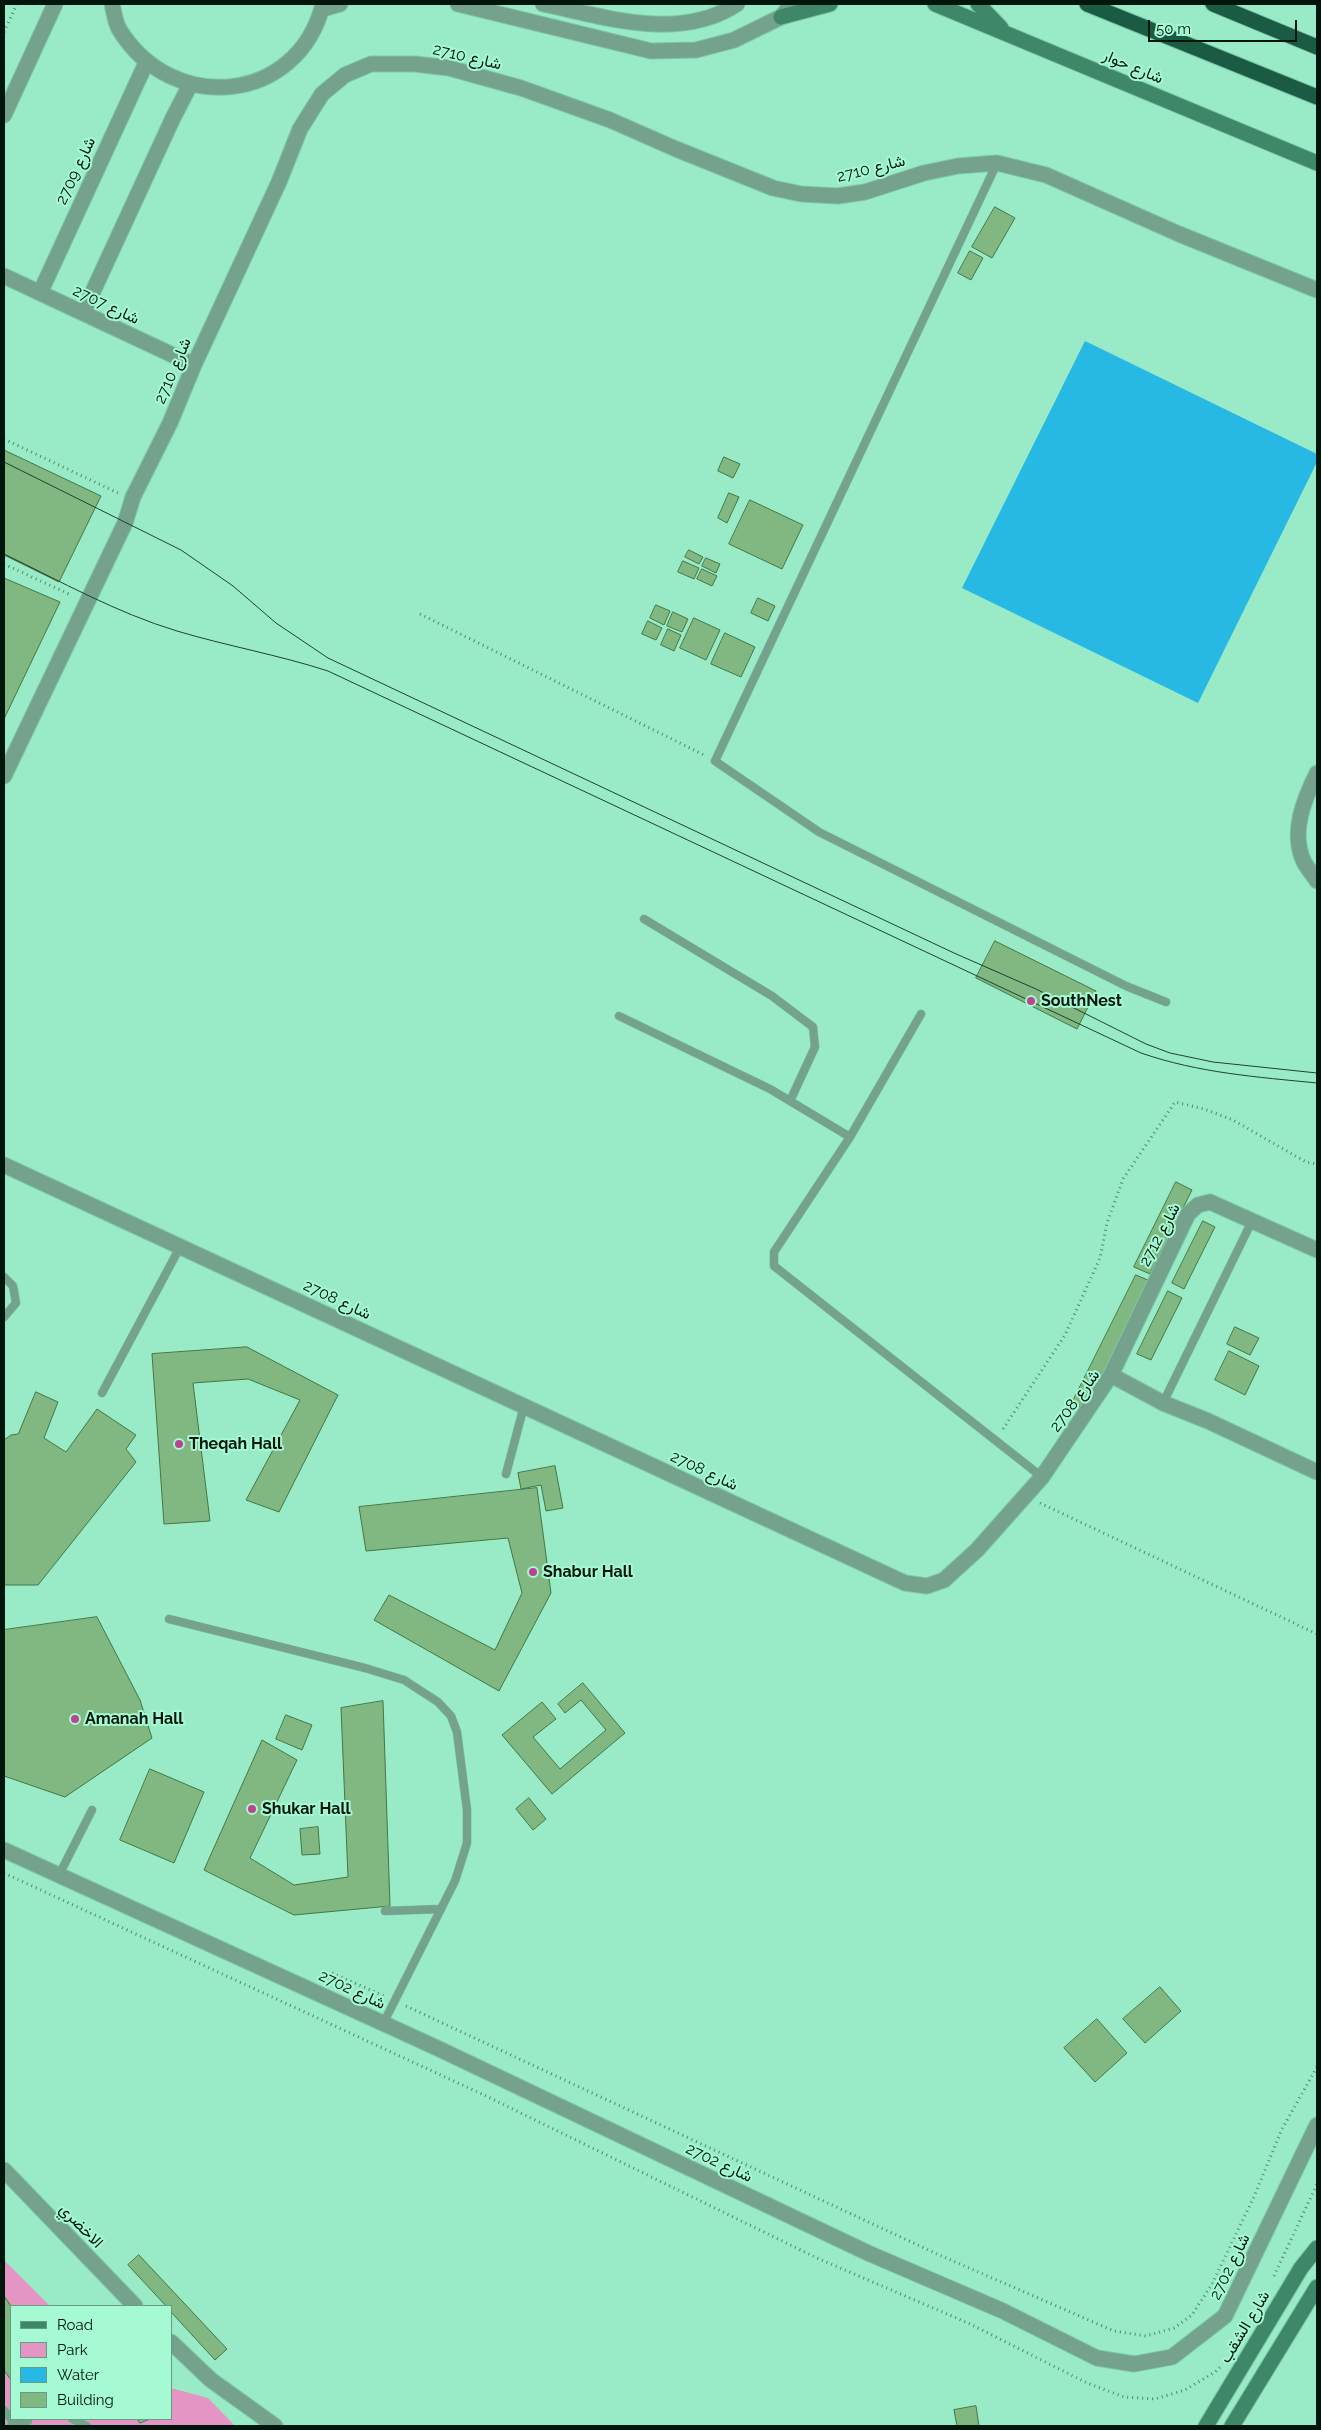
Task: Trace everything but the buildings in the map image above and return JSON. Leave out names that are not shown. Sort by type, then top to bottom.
[{"type":"highway","points":[[1087,4],[1317,97]]},
{"type":"highway","points":[[1213,4],[1317,47]]},
{"type":"main road","points":[[780,16],[830,4]]},
{"type":"main road","points":[[978,4],[1005,32]]},
{"type":"main road","name":"شارع حوار","points":[[939,5],[1317,163]]},
{"type":"main road","name":"شارع الشقب","points":[[1206,2426],[1301,2268],[1317,2248]]},
{"type":"main road","points":[[1232,2426],[1317,2287]]},
{"type":"street","points":[[4,115],[56,4]]},
{"type":"street","points":[[112,4],[118,28],[146,63],[190,85],[221,88],[252,83],[280,68],[303,47],[330,5]]},
{"type":"street","points":[[458,4],[650,51],[696,50],[734,40],[780,16],[792,4]]},
{"type":"street","points":[[543,4],[622,20],[678,25],[707,20],[737,4]]},
{"type":"street","name":"شارع 2709","points":[[40,293],[146,63]]},
{"type":"street","name":"شارع 2710","points":[[4,776],[125,523],[133,497],[170,423],[194,366],[279,182],[300,129],[322,94],[345,75],[371,64],[415,64],[449,68],[521,88],[610,120],[676,150],[764,184],[801,194],[838,196],[893,184],[924,173],[958,166],[997,163],[1046,175],[1179,234],[1317,290]]},
{"type":"street","points":[[83,313],[190,85]]},
{"type":"street","name":"شارع 2707","points":[[4,276],[194,366]]},
{"type":"street","points":[[1317,773],[1306,794],[1301,811],[1299,841],[1304,861],[1317,881]]},
{"type":"street","name":"شارع 2708","points":[[4,1165],[905,1583],[927,1586],[944,1580],[961,1566],[1042,1477],[1111,1375],[1163,1403],[1317,1472]]},
{"type":"street","name":"شارع 2712","points":[[1111,1375],[1184,1222],[1193,1208],[1210,1202],[1317,1250]]},
{"type":"street","name":"شارع 2702","points":[[4,1850],[320,1994],[868,2253],[1003,2311],[1097,2358],[1134,2364],[1172,2357],[1225,2316],[1317,2125]]},
{"type":"street","name":"الاخضري","points":[[4,2170],[134,2305]]},
{"type":"street","points":[[172,2343],[211,2380],[276,2426]]},
{"type":"lane","points":[[997,163],[715,761],[819,832],[1126,986],[1166,1002]]},
{"type":"lane","points":[[644,919],[772,996],[813,1027],[815,1047],[790,1101]]},
{"type":"lane","points":[[921,1014],[850,1138],[774,1252],[774,1266],[1042,1477]]},
{"type":"lane","points":[[619,1016],[770,1089],[850,1138]]},
{"type":"lane","points":[[1163,1403],[1252,1222]]},
{"type":"lane","points":[[102,1393],[180,1247]]},
{"type":"lane","points":[[4,1277],[13,1286],[16,1303],[4,1317]]},
{"type":"lane","points":[[506,1474],[524,1406]]},
{"type":"lane","points":[[169,1619],[373,1670],[404,1680],[438,1702],[451,1716],[457,1732],[467,1810],[466,1843],[455,1881],[384,2024]]},
{"type":"lane","points":[[59,1875],[92,1810]]},
{"type":"lane","points":[[385,1911],[441,1909]]},
{"type":"lane","points":[[4,2410],[13,2425],[28,2422]]},
{"type":"lane","points":[[74,2420],[87,2426]]},
{"type":"path","points":[[4,32],[17,4]]},
{"type":"path","points":[[4,440],[123,495],[133,497]]},
{"type":"path","points":[[4,564],[86,603]]},
{"type":"path","points":[[420,614],[715,761]]},
{"type":"path","points":[[996,1440],[1065,1335],[1100,1258],[1107,1223],[1123,1179],[1174,1102],[1233,1120],[1306,1162],[1317,1164]]},
{"type":"path","points":[[1026,1496],[1317,1634]]},
{"type":"path","points":[[309,2015],[330,1972],[937,2254],[1114,2331],[1146,2336],[1174,2328],[1192,2315],[1212,2284],[1253,2199],[1282,2129],[1317,2068]]},
{"type":"green space","points":[[4,2260],[49,2305],[10,2305],[10,2420],[172,2420],[172,2388],[208,2398],[235,2426],[4,2426]]},
{"type":"water","points":[[1085,341],[1317,454],[1317,462],[1198,703],[962,588]]},
{"type":"tram line","points":[[4,462],[181,550],[233,586],[276,623],[328,658],[954,953],[1036,989],[1146,1044],[1170,1053],[1213,1062],[1317,1073]]},
{"type":"tram line","points":[[4,554],[89,596],[155,624],[328,671],[1141,1053],[1206,1070],[1317,1083]]},
{"type":"place","name":"SouthNest","points":[[1031,1001]]},
{"type":"place","name":"Theqah Hall","points":[[179,1444]]},
{"type":"place","name":"Shabur Hall","points":[[533,1572]]},
{"type":"place","name":"Amanah Hall","points":[[75,1719]]},
{"type":"place","name":"Shukar Hall","points":[[252,1809]]}]
